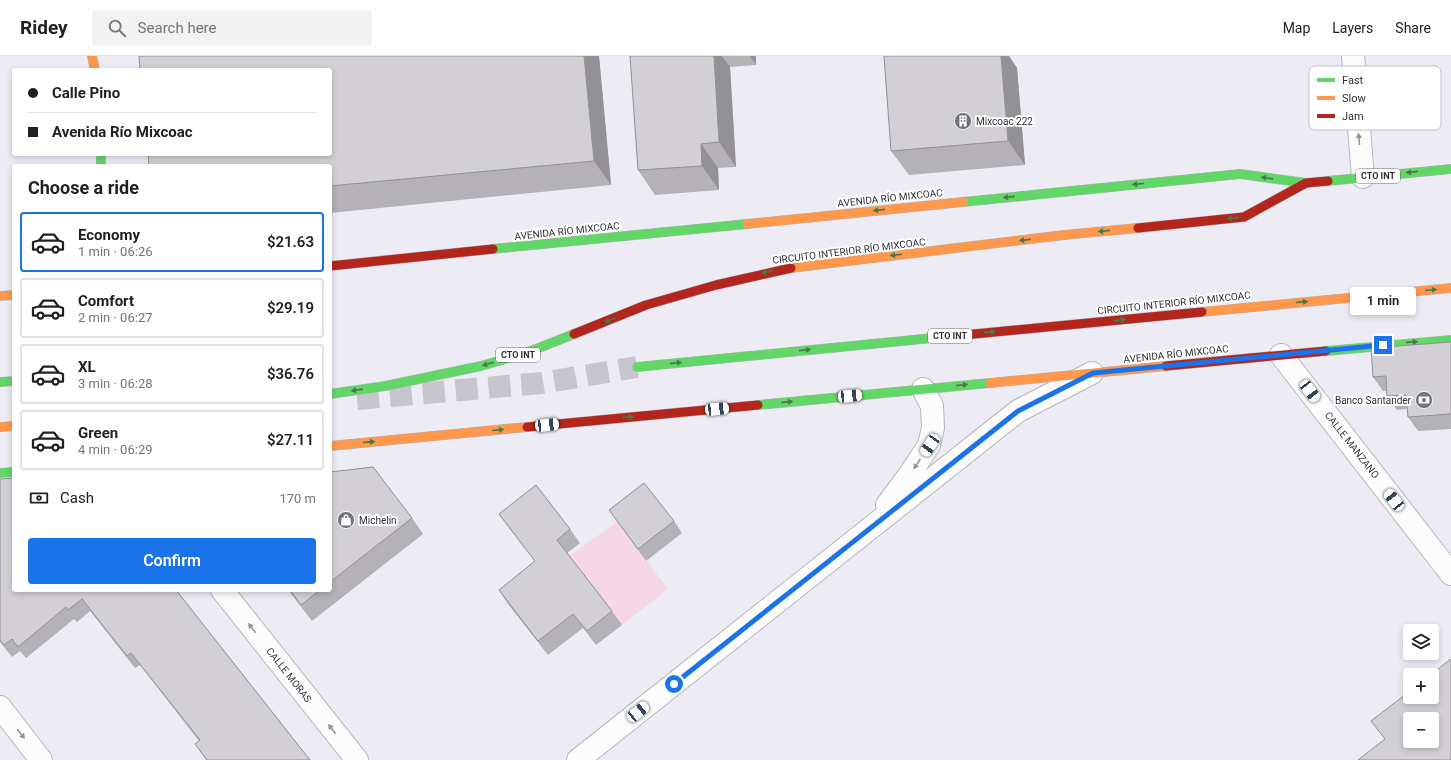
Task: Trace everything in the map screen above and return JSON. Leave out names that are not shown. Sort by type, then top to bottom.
[{"type":"main road","points":[[92,56],[95,68]]},
{"type":"main road","name":"AVENIDA RÍO MIXCOAC","points":[[332,266],[1240,174],[1306,183],[1451,168]]},
{"type":"main road","name":"CIRCUITO INTERIOR RÍO MIXCOAC","points":[[332,394],[385,386],[481,366],[526,353],[646,305],[716,285],[783,269],[1064,235],[1244,217],[1306,183]]},
{"type":"main road","name":"CIRCUITO INTERIOR RÍO MIXCOAC","points":[[637,367],[1451,288]]},
{"type":"main road","points":[[0,296],[12,295]]},
{"type":"main road","name":"AVENIDA RÍO MIXCOAC","points":[[332,446],[1451,340]]},
{"type":"main road","points":[[0,382],[12,381]]},
{"type":"main road","points":[[0,427],[12,426]]},
{"type":"main road","points":[[0,473],[12,472]]},
{"type":"street","points":[[1353,56],[1354,66]]},
{"type":"street","points":[[1359,130],[1363,178]]},
{"type":"street","name":"CALLE MANZANO","points":[[1282,355],[1451,574]]},
{"type":"street","points":[[578,760],[1018,411],[1093,373]]},
{"type":"street","points":[[866,531],[910,474],[930,445],[934,428],[932,406],[923,389]]},
{"type":"street","name":"CALLE MORAS","points":[[224,592],[357,760]]},
{"type":"street","points":[[0,707],[41,760]]},
{"type":"shaded area","points":[[617,522],[668,589],[622,625],[569,556]]},
{"type":"building","points":[[139,56],[584,56],[594,161],[332,186],[332,164],[149,164],[148,156],[332,156],[332,68],[140,68]]},
{"type":"building","points":[[630,56],[714,56],[719,142],[701,144],[702,166],[638,170]]},
{"type":"building","name":"Mixcoac 222","points":[[884,56],[1001,56],[1008,141],[891,151]]},
{"type":"building","name":"Banco Santander","points":[[1451,342],[1451,414],[1408,417],[1406,395],[1387,396],[1386,376],[1373,377],[1371,348]]},
{"type":"building","points":[[373,467],[412,518],[332,580],[332,472]]},
{"type":"building","points":[[12,478],[12,592],[178,592],[310,760],[207,760],[195,744],[200,740],[131,653],[127,656],[82,599],[68,610],[66,607],[18,647],[12,639],[4,645],[0,640],[0,479]]},
{"type":"building","points":[[644,483],[674,521],[638,549],[609,510]]},
{"type":"building","points":[[536,485],[570,529],[557,540],[612,611],[587,631],[573,614],[538,641],[499,590],[535,561],[499,514]]},
{"type":"building","points":[[291,592],[317,592],[301,605]]},
{"type":"building","points":[[1451,659],[1451,760],[1358,760],[1385,739],[1371,721],[1403,696],[1403,704],[1439,704],[1439,668]]},
{"type":"tunnel","points":[[357,399],[542,383],[637,367]]},
{"type":"traffic: fast","points":[[101,156],[101,164]]},
{"type":"traffic: fast","points":[[1328,181],[1451,169]]},
{"type":"traffic: fast","points":[[963,202],[1240,174],[1306,183]]},
{"type":"traffic: fast","points":[[493,249],[747,224]]},
{"type":"traffic: fast","points":[[332,394],[385,386],[481,366],[526,353],[574,334]]},
{"type":"traffic: fast","points":[[637,367],[933,338]]},
{"type":"traffic: fast","points":[[1326,351],[1451,340]]},
{"type":"traffic: fast","points":[[0,382],[12,381]]},
{"type":"traffic: fast","points":[[758,405],[990,383]]},
{"type":"traffic: fast","points":[[0,473],[12,472]]},
{"type":"traffic: slow","points":[[92,56],[95,68]]},
{"type":"traffic: slow","points":[[747,224],[963,202]]},
{"type":"traffic: slow","points":[[791,268],[1064,235],[1138,228]]},
{"type":"traffic: slow","points":[[1202,312],[1451,288]]},
{"type":"traffic: slow","points":[[0,296],[12,295]]},
{"type":"traffic: slow","points":[[990,383],[1166,366]]},
{"type":"traffic: slow","points":[[0,427],[12,426]]},
{"type":"traffic: slow","points":[[332,446],[527,427]]},
{"type":"traffic: jam","points":[[1138,228],[1244,217],[1306,183],[1328,181]]},
{"type":"traffic: jam","points":[[332,266],[493,249]]},
{"type":"traffic: jam","points":[[574,334],[646,305],[716,285],[791,268]]},
{"type":"traffic: jam","points":[[933,338],[1202,312]]},
{"type":"traffic: jam","points":[[1166,366],[1326,351]]},
{"type":"traffic: jam","points":[[527,427],[758,405]]},
{"type":"place","name":"Mixcoac 222","points":[[963,121]]},
{"type":"place","name":"Banco Santander","points":[[1424,400]]},
{"type":"place","name":"Michelin","points":[[346,520]]},
{"type":"route","points":[[674,684],[1018,411],[1093,373],[1383,345]]}]
